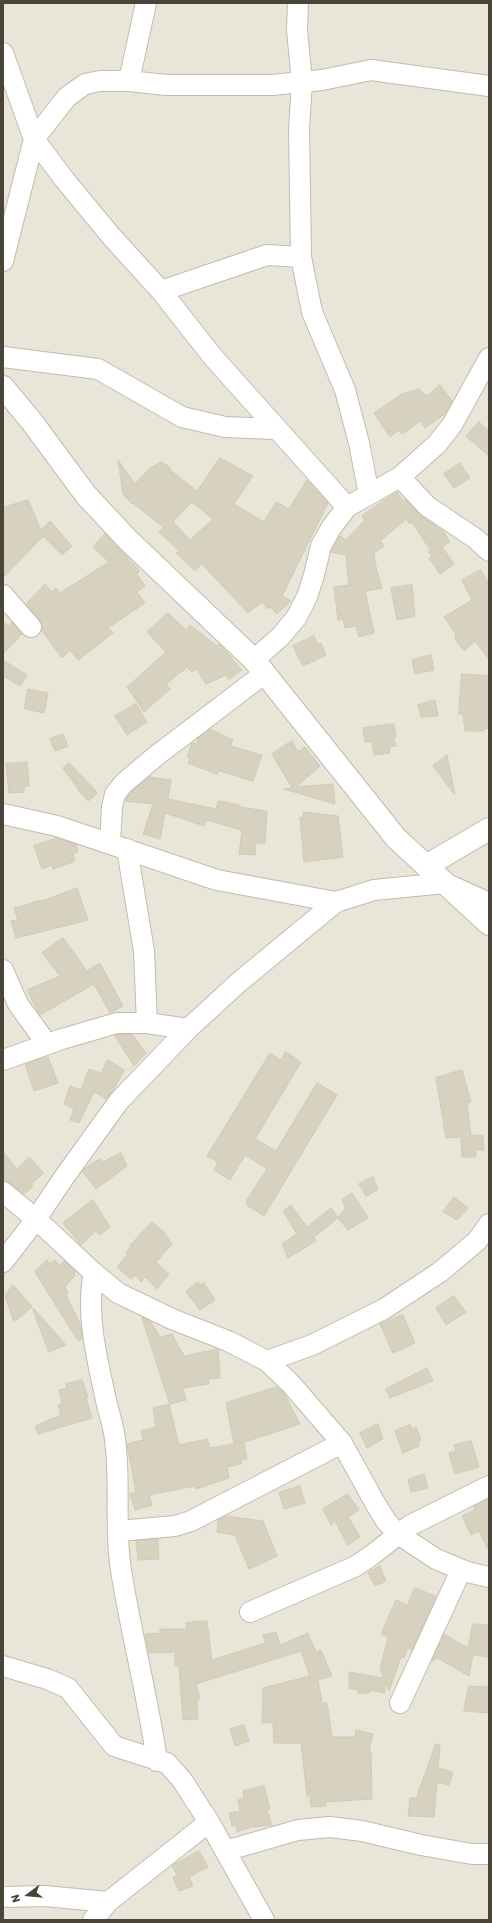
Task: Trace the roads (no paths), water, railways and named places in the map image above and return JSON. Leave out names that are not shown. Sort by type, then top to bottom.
[{"type":"street","points":[[129,81],[146,3]]},
{"type":"street","points":[[298,3],[297,30],[302,82],[299,128],[301,257],[312,312],[345,390],[359,444],[369,494]]},
{"type":"street","points":[[3,53],[34,138],[64,179],[111,236],[161,291],[213,357],[347,507]]},
{"type":"street","points":[[3,261],[34,138],[67,97],[85,84],[100,81],[129,81],[166,85],[272,85],[302,82],[371,70],[489,86]]},
{"type":"street","points":[[161,291],[267,255],[301,257]]},
{"type":"street","points":[[3,357],[98,369],[182,417],[225,427],[275,428]]},
{"type":"street","points":[[147,1023],[144,951],[119,846],[112,806],[115,794],[124,784],[259,667],[296,618],[314,575],[321,546],[331,528],[347,507],[400,477],[437,444],[452,425],[489,358]]},
{"type":"street","points":[[3,388],[32,422],[86,496],[127,539],[259,667],[396,838],[489,924]]},
{"type":"street","points":[[400,477],[428,506],[485,543]]},
{"type":"street","points":[[3,595],[31,627]]},
{"type":"street","points":[[3,814],[57,826],[217,880],[336,902]]},
{"type":"street","points":[[426,866],[489,829]]},
{"type":"street","points":[[3,1262],[36,1219],[64,1176],[119,1101],[188,1029],[238,983],[336,902],[374,890],[445,883],[489,903]]},
{"type":"street","points":[[3,970],[18,1004],[47,1044]]},
{"type":"street","points":[[3,1060],[47,1044],[117,1023],[147,1023],[188,1029]]},
{"type":"street","points":[[3,1192],[36,1219],[94,1273],[118,1293],[172,1319],[228,1341],[267,1361],[291,1384],[342,1443],[386,1521],[398,1534],[436,1559],[461,1570],[489,1577]]},
{"type":"street","points":[[267,1361],[312,1345],[384,1309],[440,1272],[477,1241],[489,1224]]},
{"type":"street","points":[[94,1273],[90,1292],[92,1325],[97,1360],[115,1439],[120,1569],[142,1683],[151,1718],[157,1761]]},
{"type":"street","points":[[119,1532],[175,1526],[191,1521],[342,1443]]},
{"type":"street","points":[[250,1612],[356,1566],[416,1522],[489,1486]]},
{"type":"street","points":[[400,1703],[461,1570]]},
{"type":"street","points":[[3,1666],[47,1679],[68,1688],[114,1746],[166,1763],[182,1780],[209,1822],[264,1920]]},
{"type":"street","points":[[93,1920],[108,1902],[209,1822]]},
{"type":"street","points":[[225,1851],[298,1830],[330,1827],[362,1831],[421,1845],[472,1854],[489,1854]]},
{"type":"street","points":[[3,1897],[45,1896],[108,1902]]}]
